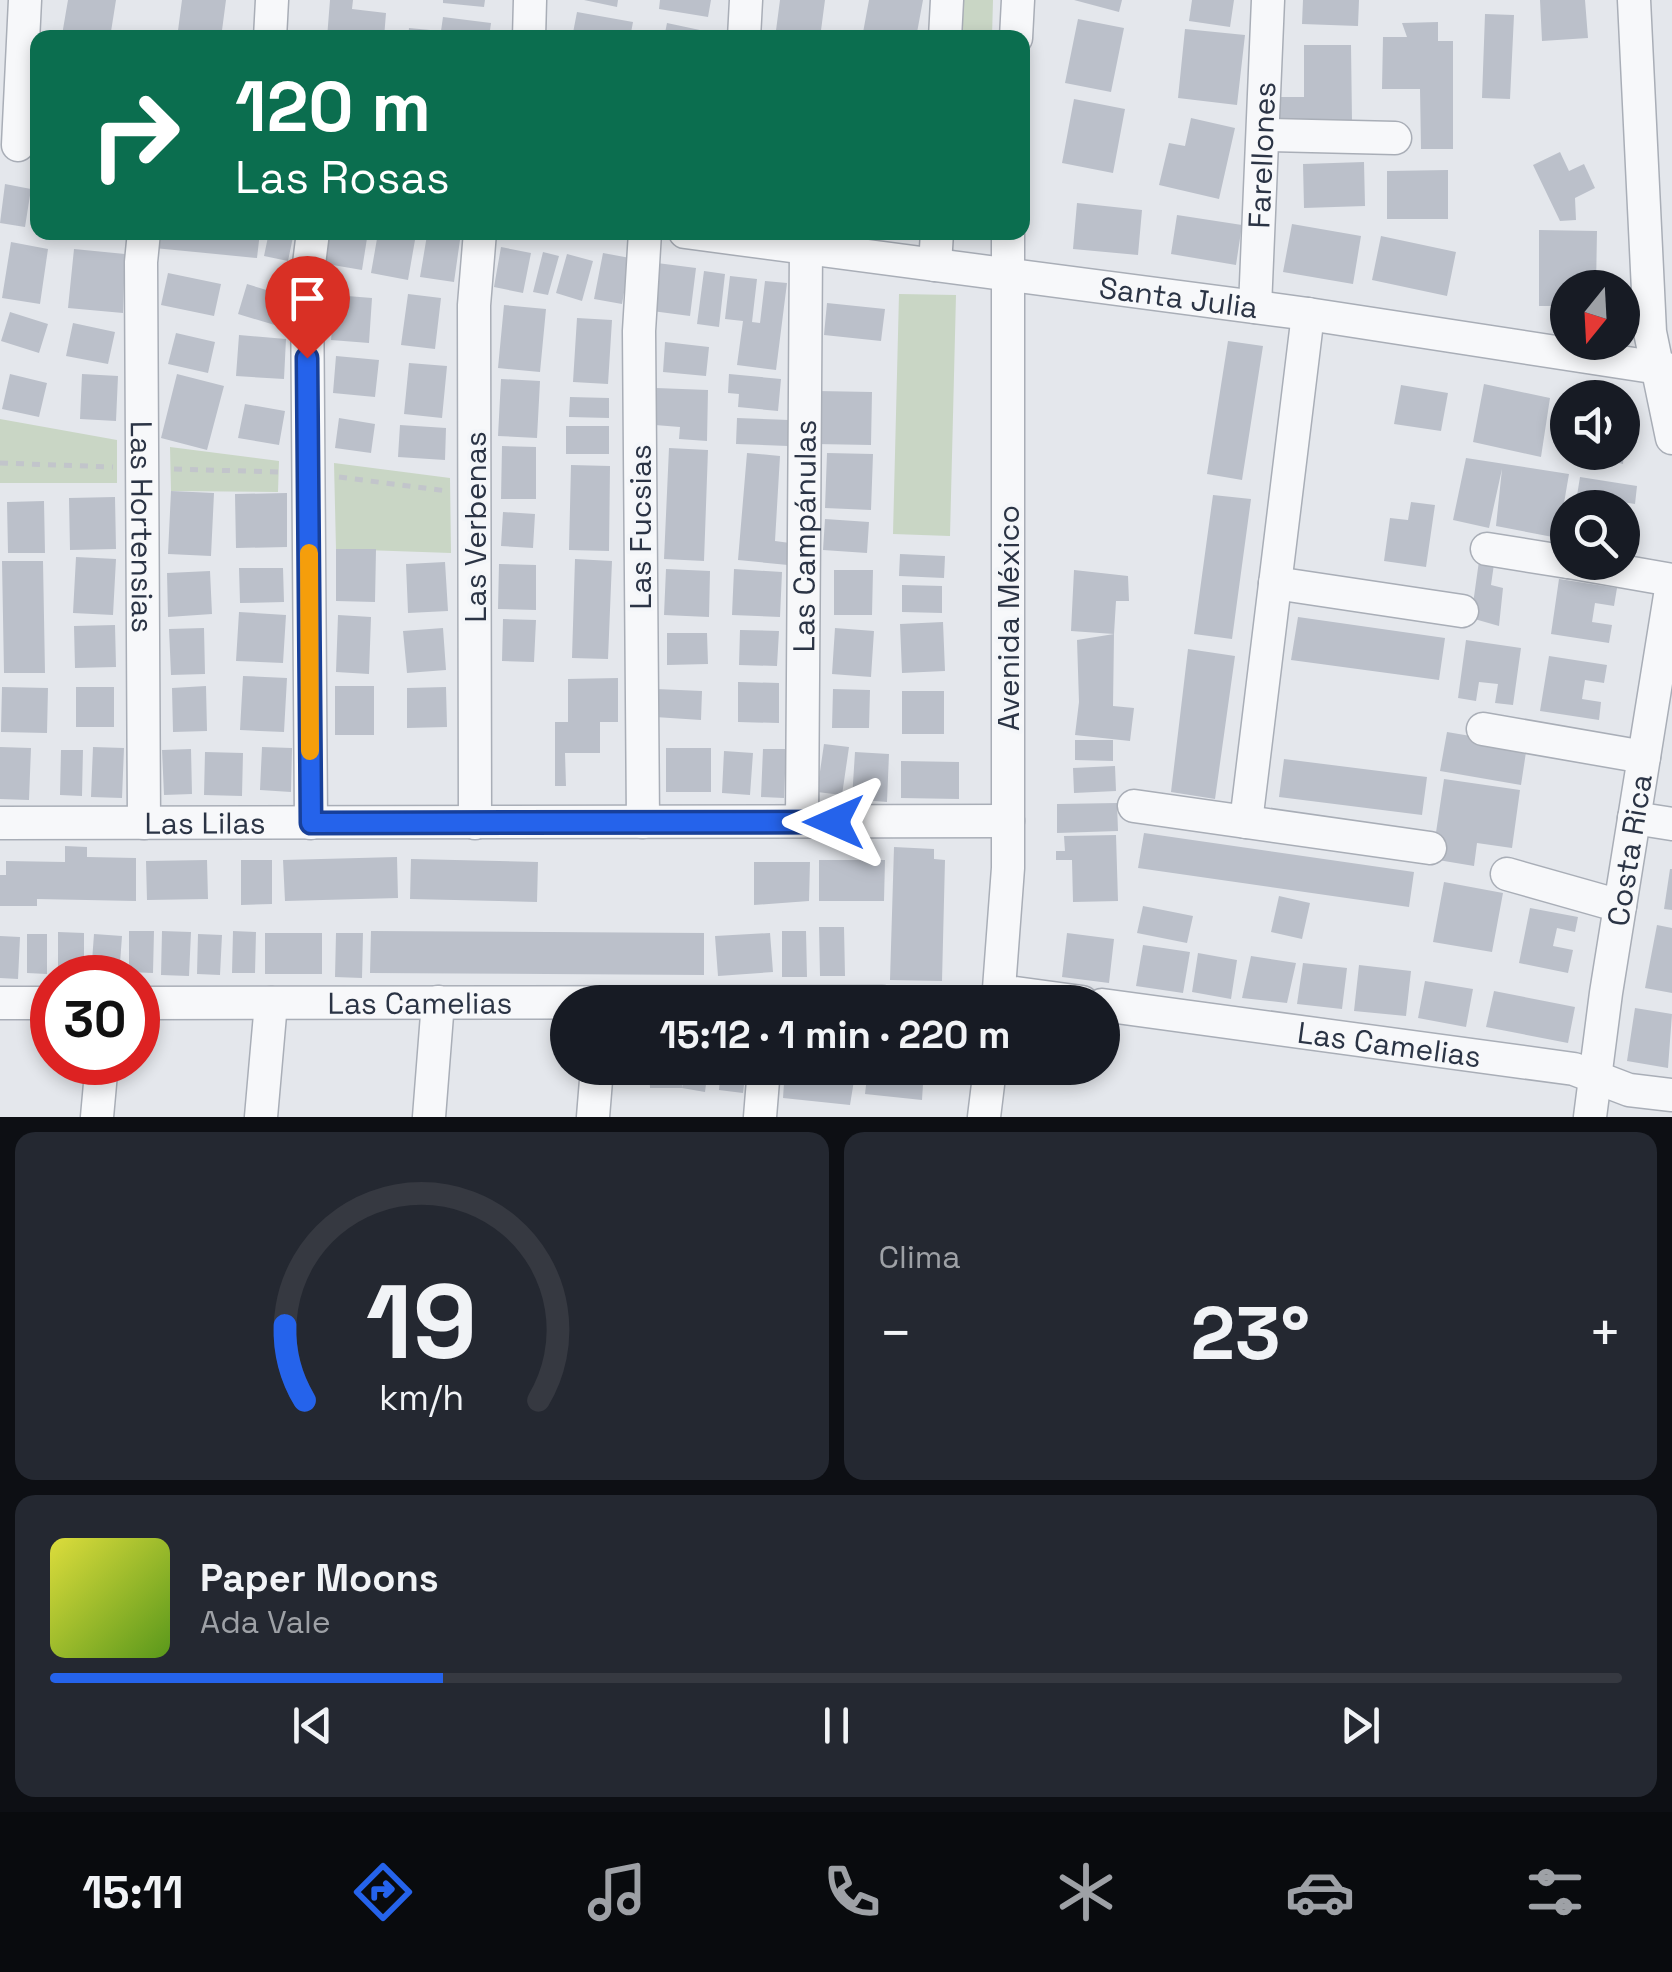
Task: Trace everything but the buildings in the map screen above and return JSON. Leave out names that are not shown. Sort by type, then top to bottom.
[{"type":"street","points":[[18,145],[25,0]]},
{"type":"street","points":[[270,30],[272,0]]},
{"type":"street","points":[[528,30],[530,0]]},
{"type":"street","points":[[744,30],[746,0]]},
{"type":"street","points":[[945,30],[947,0]]},
{"type":"street","points":[[1016,30],[1018,0]]},
{"type":"street","name":"Farellones","points":[[1255,308],[1268,0]]},
{"type":"street","points":[[1634,0],[1650,332],[1664,369],[1672,438]]},
{"type":"street","points":[[1265,135],[1395,138]]},
{"type":"street","name":"Las Hortensias","points":[[143,240],[144,823]]},
{"type":"street","points":[[311,823],[306,280],[312,240]]},
{"type":"street","name":"Las Verbenas","points":[[475,822],[474,305],[479,240]]},
{"type":"street","name":"Las Fucsias","points":[[642,822],[638,330],[644,240]]},
{"type":"street","name":"Santa Julia","points":[[758,240],[1308,314],[1664,369]]},
{"type":"street","points":[[935,266],[937,240]]},
{"type":"street","name":"Avenida México","points":[[1000,985],[1008,821],[1008,240]]},
{"type":"street","name":"Las Campánulas","points":[[802,822],[806,248]]},
{"type":"street","points":[[1246,822],[1308,314]]},
{"type":"street","points":[[1488,549],[1550,559]]},
{"type":"street","points":[[1640,575],[1672,581]]},
{"type":"street","name":"Costa Rica","points":[[1590,1117],[1672,581]]},
{"type":"street","points":[[1275,583],[1462,611]]},
{"type":"street","points":[[1484,729],[1644,757]]},
{"type":"street","points":[[1134,806],[1430,848]]},
{"type":"street","points":[[1634,818],[1672,824]]},
{"type":"street","name":"Las Lilas","points":[[0,823],[1008,821]]},
{"type":"street","points":[[1507,874],[1620,906]]},
{"type":"street","points":[[429,1117],[438,1002]]},
{"type":"street","name":"Las Camelias","points":[[160,1003],[550,1002]]},
{"type":"street","points":[[0,1004],[30,1003]]},
{"type":"street","points":[[261,1117],[271,1003]]},
{"type":"street","name":"Las Camelias","points":[[1120,1007],[1574,1069],[1629,1090],[1672,1096]]},
{"type":"street","points":[[97,1117],[100,1085]]},
{"type":"street","points":[[593,1117],[596,1085]]},
{"type":"street","points":[[760,1117],[763,1085]]},
{"type":"street","points":[[984,1117],[988,1085]]},
{"type":"path","points":[[0,463],[308,473],[474,495]]},
{"type":"green space","points":[[948,0],[993,0],[992,30],[947,30]]},
{"type":"green space","points":[[899,294],[956,295],[950,536],[893,534]]},
{"type":"green space","points":[[0,419],[117,440],[117,483],[0,483]]},
{"type":"green space","points":[[170,447],[279,461],[278,492],[171,491]]},
{"type":"green space","points":[[334,463],[450,478],[451,553],[336,549]]},
{"type":"slow traffic","points":[[309,553],[310,751]]},
{"type":"route","points":[[307,358],[311,823],[834,822]]}]
